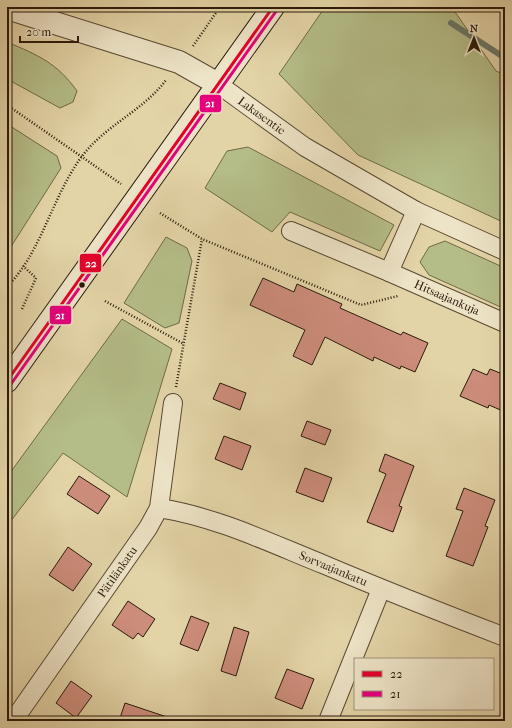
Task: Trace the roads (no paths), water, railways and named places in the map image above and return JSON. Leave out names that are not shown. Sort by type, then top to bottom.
[{"type":"main road","points":[[7,381],[273,7]]},
{"type":"main road","name":"Lakasentie","points":[[7,8],[179,62],[218,84]]},
{"type":"street","name":"Lakasentie","points":[[218,84],[305,147],[416,211],[505,251]]},
{"type":"street","points":[[389,272],[416,211]]},
{"type":"street","name":"Hitsaajankuja","points":[[291,231],[389,272],[505,324]]},
{"type":"street","name":"Pätilänkatu","points":[[13,721],[148,528],[159,508],[173,403]]},
{"type":"street","name":"Sorvaajankatu","points":[[159,508],[188,512],[225,524],[381,589],[505,637]]},
{"type":"street","points":[[328,721],[381,589]]},
{"type":"waterway","points":[[451,23],[505,58]]}]
